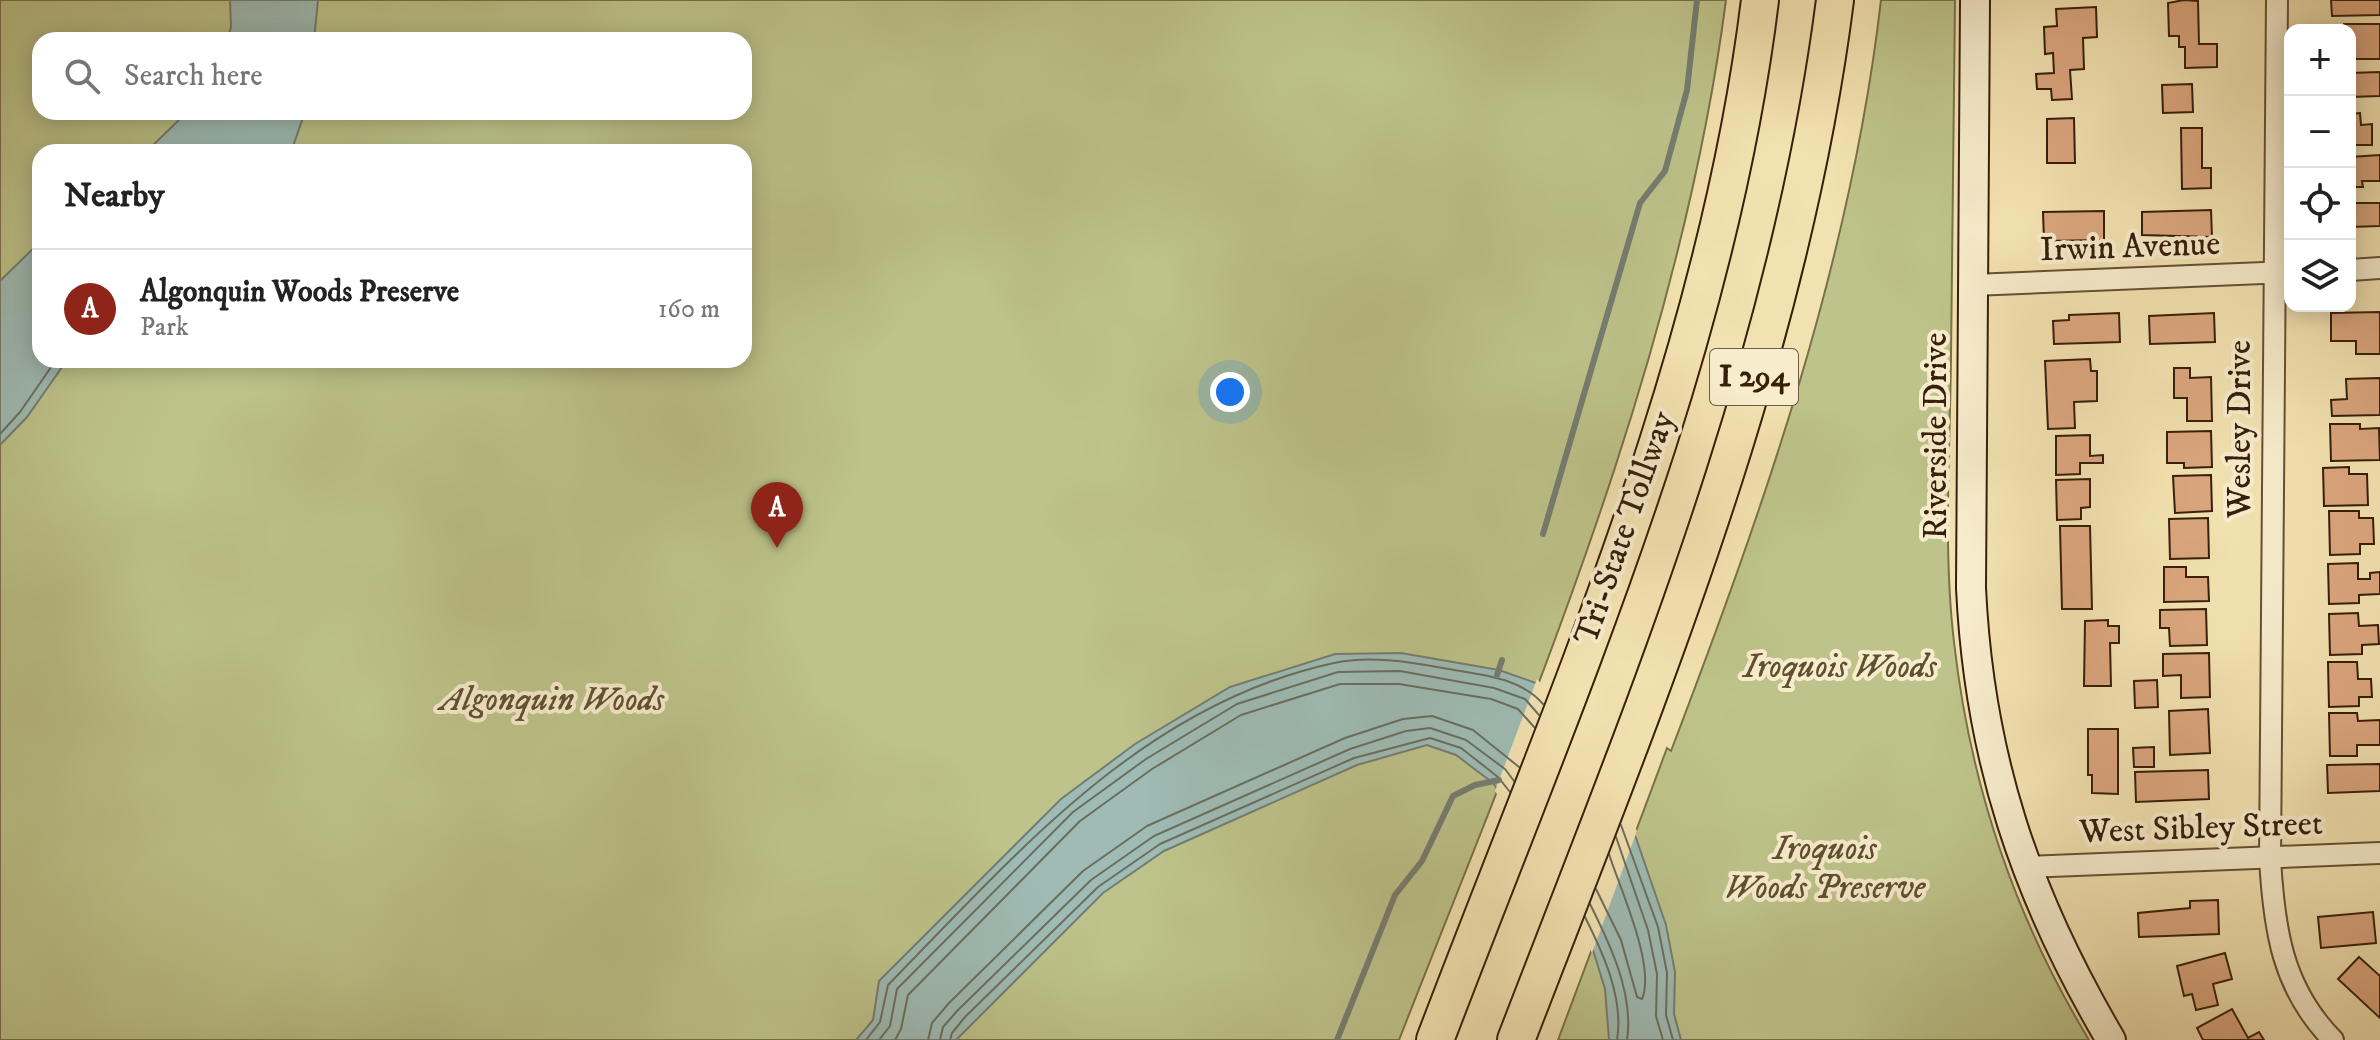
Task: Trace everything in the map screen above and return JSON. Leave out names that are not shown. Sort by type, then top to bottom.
[{"type":"highway","name":"Tri-State Tollway","points":[[1435,1040],[1634,510],[1693,316],[1731,166],[1760,0]]},
{"type":"highway","name":"I 294","points":[[1516,1040],[1703,541],[1776,302],[1812,142],[1835,0]]},
{"type":"main road","name":"Riverside Drive","points":[[1975,0],[1971,588],[1974,646],[1993,764],[2024,867],[2071,972],[2111,1040]]},
{"type":"street","name":"Wesley Drive","points":[[2277,0],[2282,273],[2270,859],[2276,936],[2286,970],[2301,1000],[2333,1040]]},
{"type":"street","points":[[2356,270],[2380,268]]},
{"type":"street","name":"Irwin Avenue","points":[[1973,285],[2282,273]]},
{"type":"street","name":"West Sibley Street","points":[[2024,867],[2380,853]]},
{"type":"green space","name":"Algonquin Woods","points":[[0,0],[1726,0],[1704,135],[1674,267],[1637,399],[1548,658],[1399,1040],[0,1040]]},
{"type":"green space","name":"Iroquois Woods Preserve","points":[[1881,0],[1955,0],[1948,500],[1954,642],[1971,747],[2000,848],[2039,946],[2089,1040],[1558,1040],[1667,748],[1671,751],[1739,567],[1800,382],[1849,193]]},
{"type":"water","points":[[230,0],[318,0],[315,32],[229,32]]},
{"type":"water","points":[[179,120],[302,120],[294,144],[154,144]]},
{"type":"water","points":[[32,250],[32,368],[61,368],[27,417],[0,445],[0,281]]},
{"type":"water","points":[[1401,653],[1499,670],[1536,683],[1596,752],[1636,838],[1666,925],[1675,972],[1674,1014],[1681,1040],[1609,1040],[1605,989],[1593,950],[1556,876],[1493,783],[1456,755],[1427,745],[1357,765],[1164,851],[1103,893],[956,1040],[856,1040],[873,1020],[879,981],[1061,799],[1135,744],[1230,687],[1335,654]]},
{"type":"pier","points":[[1537,679],[1599,750],[1637,831],[1592,953],[1552,878],[1495,791]]},
{"type":"building","points":[[2331,0],[2380,0],[2380,15],[2332,16]]},
{"type":"building","points":[[2198,1],[2199,44],[2217,44],[2217,67],[2185,68],[2185,47],[2179,47],[2179,36],[2169,36],[2168,3]]},
{"type":"building","points":[[2096,7],[2097,37],[2083,38],[2084,69],[2070,70],[2072,99],[2052,100],[2051,89],[2037,89],[2036,74],[2054,73],[2053,53],[2045,54],[2044,27],[2057,26],[2056,9]]},
{"type":"building","points":[[2356,24],[2380,24],[2380,59],[2356,59]]},
{"type":"building","points":[[2380,72],[2380,96],[2356,97],[2356,73]]},
{"type":"building","points":[[2192,84],[2193,112],[2163,113],[2162,85]]},
{"type":"building","points":[[2356,113],[2360,113],[2361,125],[2372,124],[2372,145],[2356,145]]},
{"type":"building","points":[[2074,118],[2075,163],[2047,163],[2047,119]]},
{"type":"building","points":[[2181,128],[2202,128],[2202,168],[2211,168],[2211,188],[2182,189]]},
{"type":"building","points":[[2380,155],[2380,181],[2362,181],[2363,187],[2356,187],[2356,157]]},
{"type":"building","points":[[2356,203],[2380,203],[2380,226],[2356,227]]},
{"type":"building","points":[[2211,210],[2212,237],[2142,235],[2142,212]]},
{"type":"building","points":[[2104,211],[2104,240],[2044,241],[2043,212]]},
{"type":"building","points":[[2380,312],[2380,354],[2356,354],[2356,341],[2331,341],[2331,313]]},
{"type":"building","points":[[2119,313],[2120,342],[2054,344],[2053,321],[2069,320],[2069,315]]},
{"type":"building","points":[[2214,313],[2215,342],[2150,344],[2149,316]]},
{"type":"building","points":[[2090,359],[2091,371],[2097,371],[2097,401],[2074,402],[2075,428],[2048,429],[2045,361]]},
{"type":"building","points":[[2174,368],[2190,368],[2190,378],[2211,377],[2212,421],[2187,421],[2187,398],[2174,398]]},
{"type":"building","points":[[2380,378],[2380,415],[2332,416],[2331,400],[2347,399],[2346,379]]},
{"type":"building","points":[[2330,424],[2360,424],[2360,429],[2379,428],[2380,460],[2331,461]]},
{"type":"building","points":[[2211,431],[2212,467],[2184,468],[2184,463],[2167,463],[2167,432]]},
{"type":"building","points":[[2090,435],[2090,456],[2103,455],[2103,463],[2080,463],[2080,474],[2056,475],[2056,436]]},
{"type":"building","points":[[2349,467],[2349,474],[2367,474],[2368,505],[2324,506],[2323,468]]},
{"type":"building","points":[[2211,475],[2212,511],[2175,513],[2173,476]]},
{"type":"building","points":[[2090,479],[2090,507],[2081,508],[2081,519],[2057,520],[2056,480]]},
{"type":"building","points":[[2329,511],[2359,511],[2359,518],[2373,518],[2374,544],[2360,544],[2360,554],[2330,555]]},
{"type":"building","points":[[2208,518],[2209,558],[2170,559],[2169,519]]},
{"type":"building","points":[[2060,526],[2090,526],[2092,609],[2062,609]]},
{"type":"building","points":[[2358,563],[2358,579],[2370,579],[2370,573],[2380,572],[2380,594],[2359,595],[2359,603],[2329,604],[2328,564]]},
{"type":"building","points":[[2164,567],[2186,567],[2186,577],[2208,577],[2209,601],[2164,602]]},
{"type":"building","points":[[2206,609],[2207,645],[2170,646],[2169,628],[2160,628],[2160,610]]},
{"type":"building","points":[[2358,613],[2359,626],[2378,625],[2379,644],[2362,645],[2362,654],[2330,655],[2329,614]]},
{"type":"building","points":[[2108,620],[2108,626],[2119,626],[2119,643],[2110,643],[2111,686],[2084,686],[2085,621]]},
{"type":"building","points":[[2209,653],[2210,697],[2181,698],[2181,675],[2163,676],[2163,654]]},
{"type":"building","points":[[2328,662],[2357,662],[2358,679],[2371,679],[2372,697],[2359,697],[2359,706],[2329,707]]},
{"type":"building","points":[[2157,680],[2158,707],[2135,708],[2134,681]]},
{"type":"building","points":[[2208,709],[2210,753],[2170,755],[2169,711]]},
{"type":"building","points":[[2329,713],[2357,713],[2358,721],[2380,720],[2380,745],[2357,745],[2357,756],[2330,756]]},
{"type":"building","points":[[2088,729],[2118,729],[2118,794],[2092,793],[2092,775],[2088,775]]},
{"type":"building","points":[[2154,747],[2154,767],[2134,767],[2133,748]]},
{"type":"building","points":[[2380,764],[2380,791],[2328,793],[2327,765]]},
{"type":"building","points":[[2208,770],[2209,799],[2136,802],[2135,772]]},
{"type":"building","points":[[2218,900],[2219,934],[2139,937],[2138,913],[2190,908],[2190,901]]},
{"type":"building","points":[[2373,912],[2376,943],[2321,948],[2318,917]]},
{"type":"building","points":[[2225,953],[2232,979],[2213,984],[2218,1005],[2196,1010],[2192,994],[2184,996],[2177,966]]},
{"type":"building","points":[[2359,957],[2380,976],[2380,1018],[2338,979]]},
{"type":"building","points":[[2232,1009],[2248,1038],[2259,1032],[2264,1040],[2203,1040],[2197,1028]]},
{"type":"waterway","points":[[1543,534],[1640,203],[1665,171],[1687,90],[1697,0]]},
{"type":"waterway","points":[[1497,675],[1502,660]]},
{"type":"waterway","points":[[1337,1040],[1395,895],[1422,861],[1453,796],[1475,785],[1499,780]]},
{"type":"place","name":"Algonquin Woods Preserve","points":[[777,548]]},
{"type":"park label","name":"Iroquois Woods","points":[[1840,667]]}]
